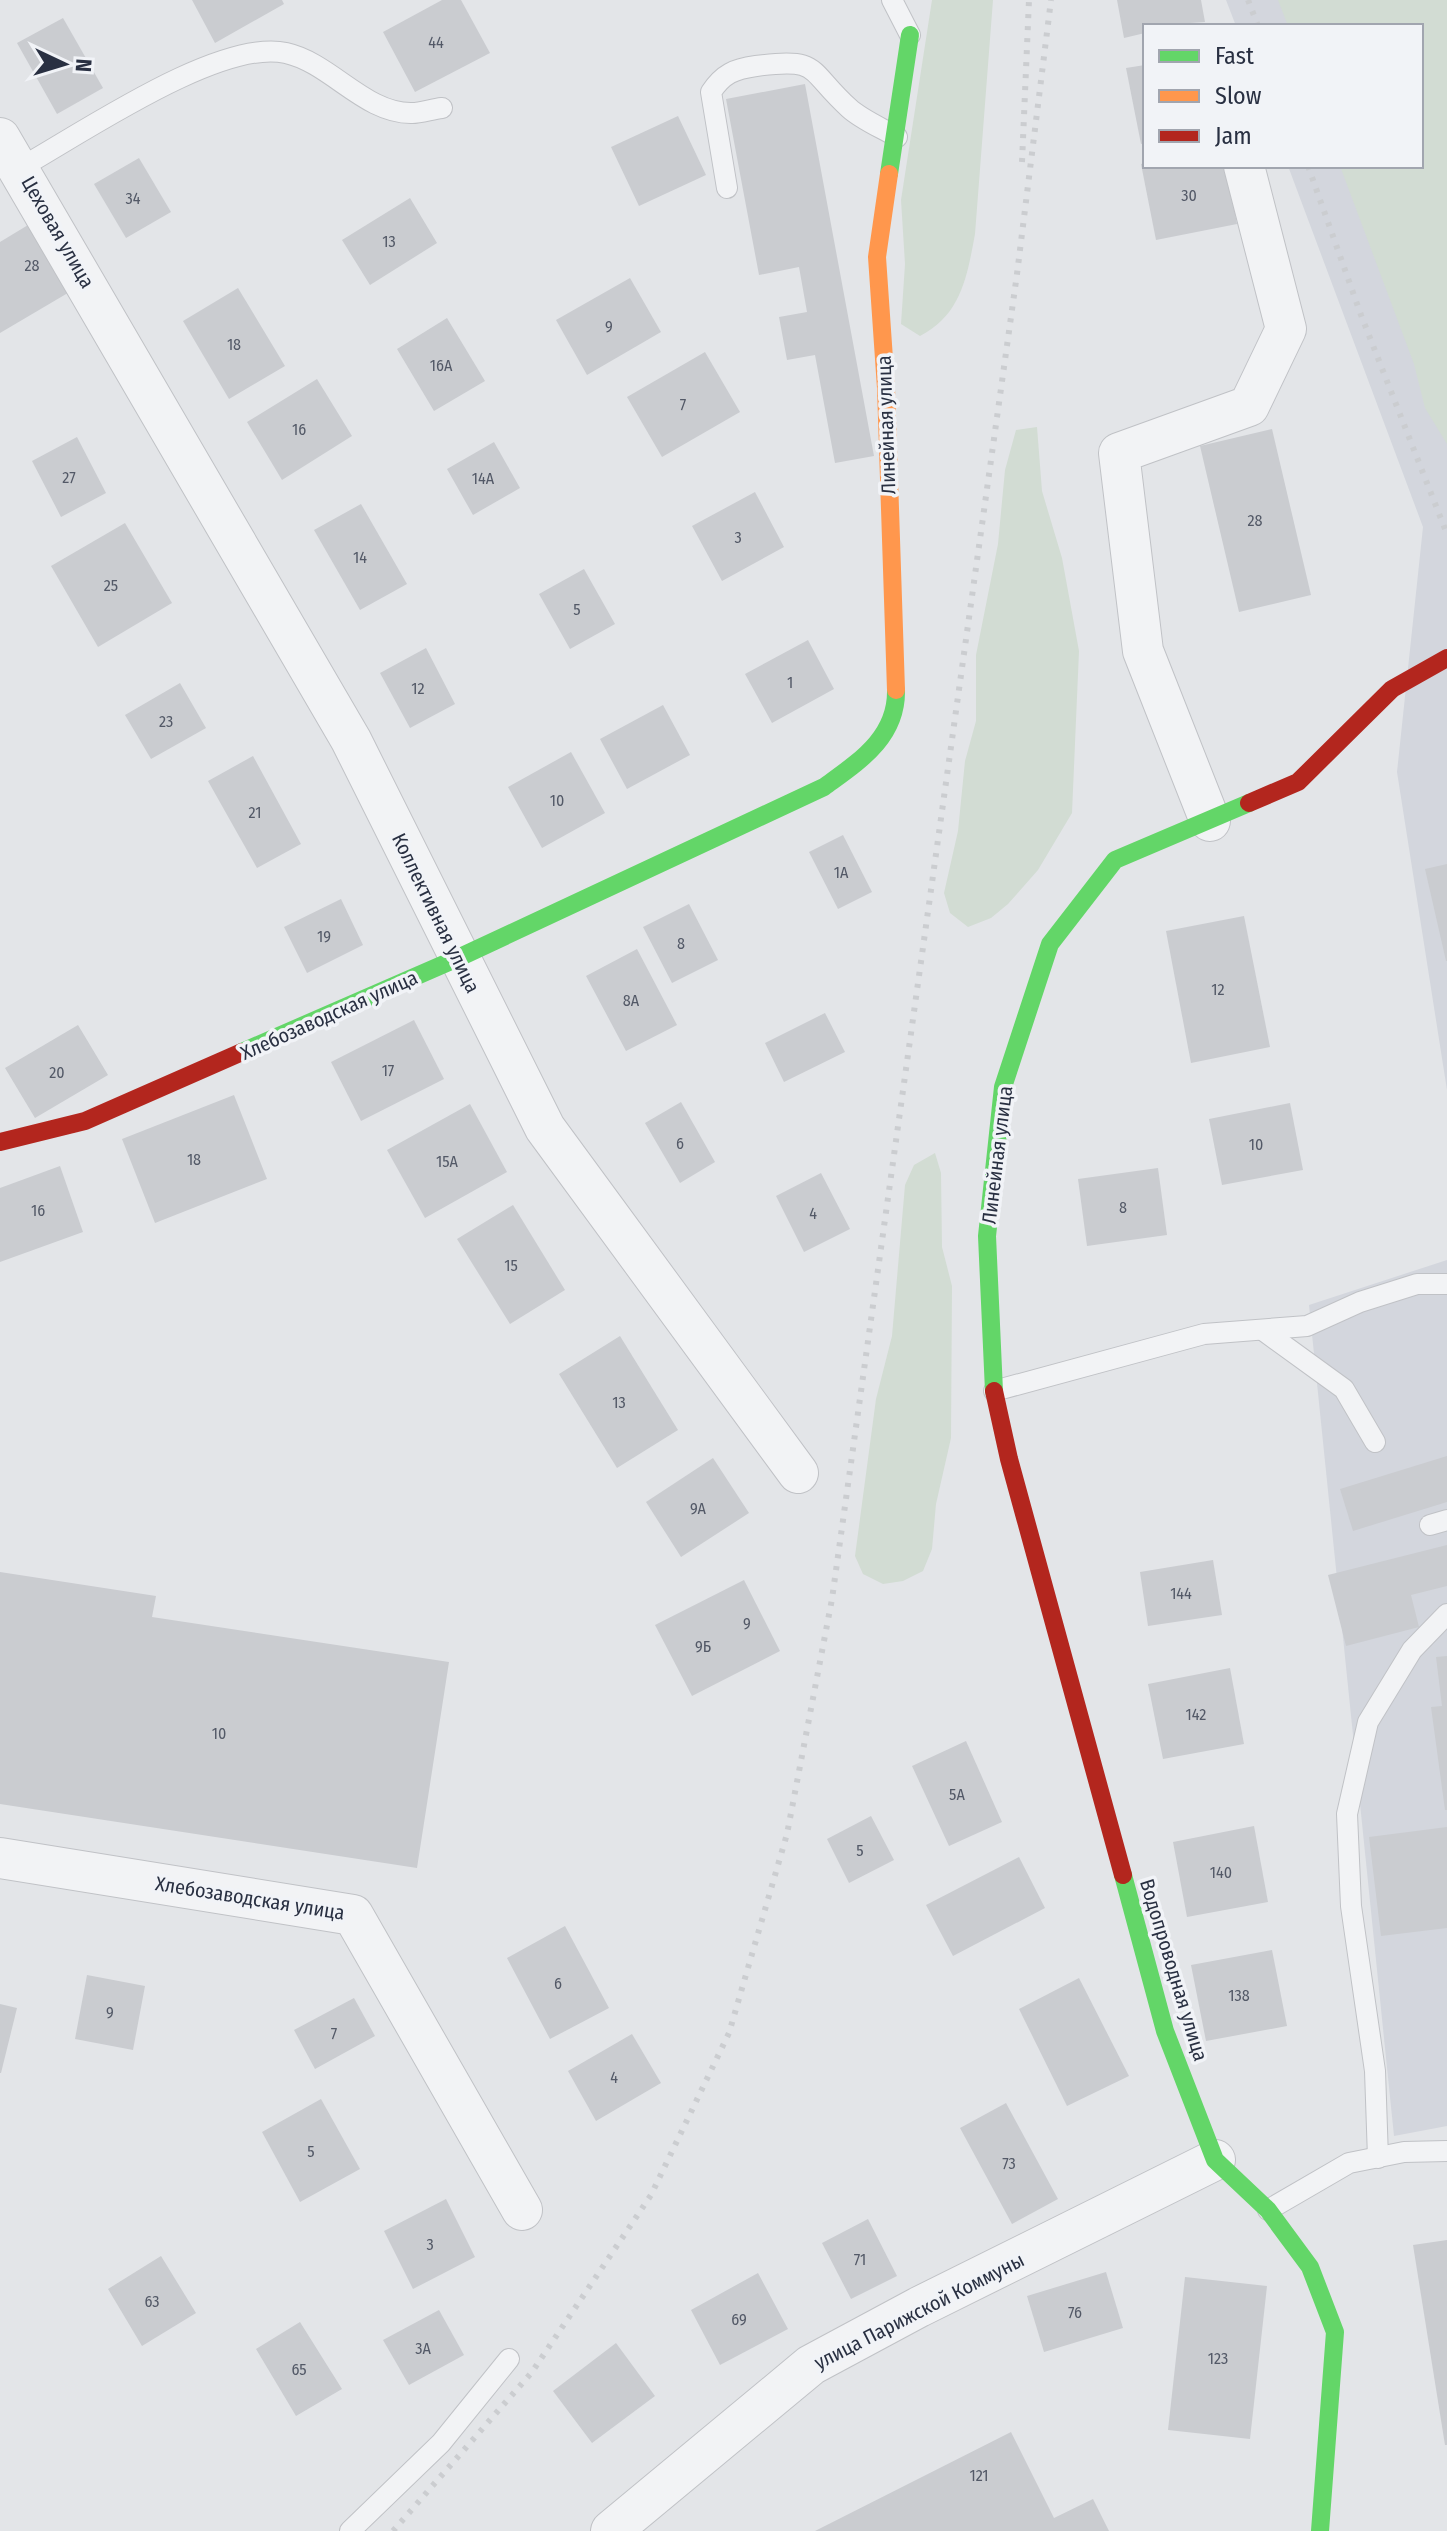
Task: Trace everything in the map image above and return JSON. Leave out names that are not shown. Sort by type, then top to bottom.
[{"type":"street","name":"Линейная улица","points":[[824,787],[876,748],[896,703],[886,388],[877,257],[910,35]]},
{"type":"street","name":"Цеховая улица","points":[[10,153],[113,328]]},
{"type":"street","points":[[1210,821],[1143,651],[1119,453],[1249,406],[1286,329],[1245,168]]},
{"type":"street","name":"Коллективная улица","points":[[113,328],[351,740],[545,1128],[798,1473]]},
{"type":"street","name":"Линейная улица","points":[[994,1391],[987,1236],[1003,1087],[1050,944],[1115,860],[1298,782],[1392,689],[1447,658]]},
{"type":"street","name":"Хлебозаводская улица","points":[[1,1140],[85,1121],[458,958],[824,787]]},
{"type":"street","name":"Водопроводная улица","points":[[994,1391],[1009,1459],[1165,2031],[1215,2160],[1268,2210],[1310,2267],[1335,2332],[1334,2378],[1320,2531]]},
{"type":"street","name":"Хлебозаводская улица","points":[[0,1858],[353,1915],[522,2210]]},
{"type":"street","name":"улица Парижской Коммуны","points":[[611,2531],[811,2365],[919,2307],[1215,2160]]},
{"type":"lane","points":[[892,0],[910,35]]},
{"type":"lane","points":[[910,0],[910,35]]},
{"type":"lane","points":[[10,153],[205,64],[254,50],[286,53],[324,67],[379,106],[410,113],[442,108]]},
{"type":"lane","points":[[727,188],[711,92],[722,75],[743,68],[795,61],[821,75],[850,109],[897,137]]},
{"type":"lane","points":[[994,1391],[1204,1334],[1307,1326],[1360,1302],[1417,1284],[1447,1284]]},
{"type":"lane","points":[[1264,1331],[1344,1389],[1375,1442]]},
{"type":"lane","points":[[1378,2158],[1375,2071],[1351,1906],[1347,1814],[1368,1722],[1412,1650],[1447,1614]]},
{"type":"lane","points":[[1268,2210],[1349,2163],[1447,2151]]},
{"type":"lane","points":[[350,2531],[441,2443],[509,2359]]},
{"type":"shaded area","points":[[932,0],[993,0],[975,234],[969,265],[953,306],[934,327],[920,336],[901,324],[905,264],[901,200]]},
{"type":"shaded area","points":[[1226,0],[1447,0],[1447,1090],[1397,772],[1423,527],[1289,168],[1423,168],[1423,24],[1235,24]]},
{"type":"shaded area","points":[[1278,0],[1447,0],[1447,444],[1425,408],[1414,364],[1341,168],[1423,168],[1423,24],[1287,24]]},
{"type":"shaded area","points":[[1037,427],[1042,491],[1062,558],[1079,651],[1072,813],[1038,870],[1008,904],[991,918],[968,927],[950,913],[944,893],[958,831],[965,761],[976,721],[976,655],[998,544],[1005,470],[1016,430]]},
{"type":"shaded area","points":[[935,1153],[941,1173],[942,1247],[952,1286],[951,1438],[936,1504],[932,1549],[923,1571],[903,1581],[883,1584],[863,1574],[855,1556],[876,1399],[892,1336],[905,1185],[914,1165]]},
{"type":"shaded area","points":[[1447,1260],[1447,2126],[1394,2136],[1309,1305]]},
{"type":"building","points":[[192,0],[282,0],[284,4],[215,43]]},
{"type":"building","points":[[442,0],[461,0],[490,53],[415,92],[383,32]]},
{"type":"building","points":[[1117,0],[1201,0],[1205,22],[1143,24],[1143,33],[1124,38]]},
{"type":"building","points":[[63,18],[103,88],[57,114],[17,43]]},
{"type":"building","points":[[1143,65],[1141,144],[1126,68]]},
{"type":"building","points":[[805,84],[874,456],[835,463],[815,355],[787,360],[779,317],[807,312],[799,267],[759,275],[726,99]]},
{"type":"building","points":[[678,116],[706,175],[639,206],[611,147]]},
{"type":"building","points":[[139,158],[171,212],[126,238],[94,184]]},
{"type":"building","points":[[1141,164],[1143,168],[1226,168],[1237,224],[1156,240]]},
{"type":"building","points":[[410,198],[437,243],[370,285],[342,240]]},
{"type":"building","points":[[38,219],[78,287],[0,333],[0,242]]},
{"type":"building","points":[[630,278],[661,332],[587,375],[556,320]]},
{"type":"building","points":[[238,288],[285,366],[229,399],[183,321]]},
{"type":"building","points":[[447,318],[485,381],[434,411],[397,349]]},
{"type":"building","points":[[705,352],[740,412],[662,457],[627,397]]},
{"type":"building","points":[[317,379],[352,436],[282,480],[247,422]]},
{"type":"building","points":[[1272,429],[1311,595],[1239,612],[1200,446]]},
{"type":"building","points":[[77,437],[106,493],[61,517],[32,461]]},
{"type":"building","points":[[494,442],[520,488],[473,515],[447,469]]},
{"type":"building","points":[[755,492],[784,547],[722,581],[692,526]]},
{"type":"building","points":[[361,504],[407,584],[360,610],[314,530]]},
{"type":"building","points":[[125,523],[172,603],[98,647],[51,566]]},
{"type":"building","points":[[584,569],[615,624],[570,649],[539,594]]},
{"type":"building","points":[[808,640],[834,689],[772,723],[745,674]]},
{"type":"building","points":[[426,648],[455,704],[410,728],[380,673]]},
{"type":"building","points":[[180,683],[206,728],[151,759],[125,715]]},
{"type":"building","points":[[663,705],[690,755],[627,789],[600,739]]},
{"type":"building","points":[[571,752],[605,813],[542,848],[508,787]]},
{"type":"building","points":[[253,756],[301,844],[257,868],[208,781]]},
{"type":"building","points":[[843,835],[872,892],[838,909],[809,852]]},
{"type":"building","points":[[1447,864],[1447,961],[1446,961],[1425,869]]},
{"type":"building","points":[[341,899],[363,945],[307,973],[284,927]]},
{"type":"building","points":[[689,904],[718,960],[672,983],[643,927]]},
{"type":"building","points":[[1244,916],[1270,1047],[1191,1063],[1166,931]]},
{"type":"building","points":[[637,949],[677,1025],[626,1051],[586,976]]},
{"type":"building","points":[[825,1013],[845,1052],[784,1082],[765,1043]]},
{"type":"building","points":[[414,1020],[444,1079],[361,1121],[331,1062]]},
{"type":"building","points":[[78,1025],[108,1075],[35,1118],[5,1068]]},
{"type":"building","points":[[234,1095],[267,1179],[155,1223],[122,1139]]},
{"type":"building","points":[[681,1102],[715,1162],[680,1183],[645,1123]]},
{"type":"building","points":[[1290,1103],[1303,1170],[1222,1185],[1209,1119]]},
{"type":"building","points":[[470,1104],[507,1172],[425,1218],[387,1150]]},
{"type":"building","points":[[60,1166],[83,1232],[0,1262],[0,1188]]},
{"type":"building","points":[[1158,1168],[1167,1235],[1087,1246],[1078,1179]]},
{"type":"building","points":[[821,1173],[850,1229],[804,1252],[776,1196]]},
{"type":"building","points":[[513,1205],[565,1290],[510,1324],[457,1239]]},
{"type":"building","points":[[620,1336],[678,1430],[617,1468],[559,1374]]},
{"type":"building","points":[[1447,1456],[1447,1502],[1353,1531],[1340,1489]]},
{"type":"building","points":[[713,1458],[749,1513],[681,1557],[646,1502]]},
{"type":"building","points":[[1447,1545],[1447,1586],[1411,1595],[1419,1627],[1346,1646],[1328,1575]]},
{"type":"building","points":[[1213,1560],[1222,1615],[1148,1626],[1140,1572]]},
{"type":"building","points":[[0,1572],[156,1596],[152,1617],[449,1662],[417,1868],[0,1804]]},
{"type":"building","points":[[744,1580],[780,1651],[692,1696],[655,1625]]},
{"type":"building","points":[[1447,1656],[1445,1810],[1431,1707],[1442,1706],[1436,1657]]},
{"type":"building","points":[[1230,1668],[1244,1744],[1163,1759],[1148,1684]]},
{"type":"building","points":[[966,1741],[1002,1822],[949,1846],[912,1766]]},
{"type":"building","points":[[871,1816],[894,1860],[849,1883],[827,1839]]},
{"type":"building","points":[[1254,1826],[1268,1902],[1187,1917],[1173,1842]]},
{"type":"building","points":[[1447,1827],[1447,1928],[1381,1936],[1369,1837]]},
{"type":"building","points":[[1019,1857],[1045,1908],[953,1956],[926,1905]]},
{"type":"building","points":[[565,1926],[609,2008],[550,2039],[507,1958]]},
{"type":"building","points":[[1272,1950],[1287,2026],[1206,2041],[1191,1965]]},
{"type":"building","points":[[87,1975],[145,1986],[133,2050],[75,2039]]},
{"type":"building","points":[[1079,1978],[1129,2076],[1067,2106],[1019,2009]]},
{"type":"building","points":[[354,1998],[375,2036],[315,2069],[294,2030]]},
{"type":"building","points":[[0,2004],[17,2008],[1,2073],[0,2073]]},
{"type":"building","points":[[632,2034],[661,2083],[596,2121],[568,2071]]},
{"type":"building","points":[[321,2099],[360,2169],[300,2202],[262,2132]]},
{"type":"building","points":[[1006,2103],[1058,2199],[1012,2224],[960,2128]]},
{"type":"building","points":[[446,2199],[475,2257],[413,2289],[384,2231]]},
{"type":"building","points":[[868,2219],[897,2276],[851,2299],[822,2243]]},
{"type":"building","points":[[1447,2240],[1447,2445],[1445,2445],[1413,2245]]},
{"type":"building","points":[[161,2256],[196,2313],[142,2346],[108,2289]]},
{"type":"building","points":[[1106,2272],[1123,2328],[1044,2352],[1027,2296]]},
{"type":"building","points":[[758,2273],[788,2329],[720,2365],[691,2310]]},
{"type":"building","points":[[1185,2277],[1267,2286],[1250,2439],[1168,2430]]},
{"type":"building","points":[[439,2310],[464,2355],[409,2385],[383,2340]]},
{"type":"building","points":[[300,2322],[342,2389],[296,2416],[256,2349]]},
{"type":"building","points":[[616,2343],[655,2396],[592,2443],[553,2391]]},
{"type":"building","points":[[1011,2432],[1054,2518],[1093,2499],[1109,2531],[815,2531]]},
{"type":"railway","points":[[1022,162],[1029,0]]},
{"type":"railway","points":[[393,2531],[532,2372],[651,2195],[729,2033],[787,1834],[832,1599],[1017,274],[1051,0]]},
{"type":"railway","points":[[1248,0],[1257,24]]},
{"type":"railway","points":[[1309,168],[1361,315],[1447,534]]},
{"type":"traffic: fast","points":[[889,174],[910,35]]},
{"type":"traffic: fast","points":[[242,1052],[458,958],[824,787],[862,758],[883,735],[895,707],[896,690]]},
{"type":"traffic: fast","points":[[994,1391],[987,1236],[1003,1087],[1050,944],[1115,860],[1249,803]]},
{"type":"traffic: fast","points":[[1123,1875],[1165,2031],[1215,2160],[1268,2210],[1310,2267],[1335,2332],[1320,2531]]},
{"type":"traffic: slow","points":[[889,174],[877,257],[886,388],[896,690]]},
{"type":"traffic: jam","points":[[1249,803],[1298,782],[1392,689],[1447,658]]},
{"type":"traffic: jam","points":[[0,1142],[85,1121],[242,1052]]},
{"type":"traffic: jam","points":[[994,1391],[1009,1459],[1123,1875]]}]
